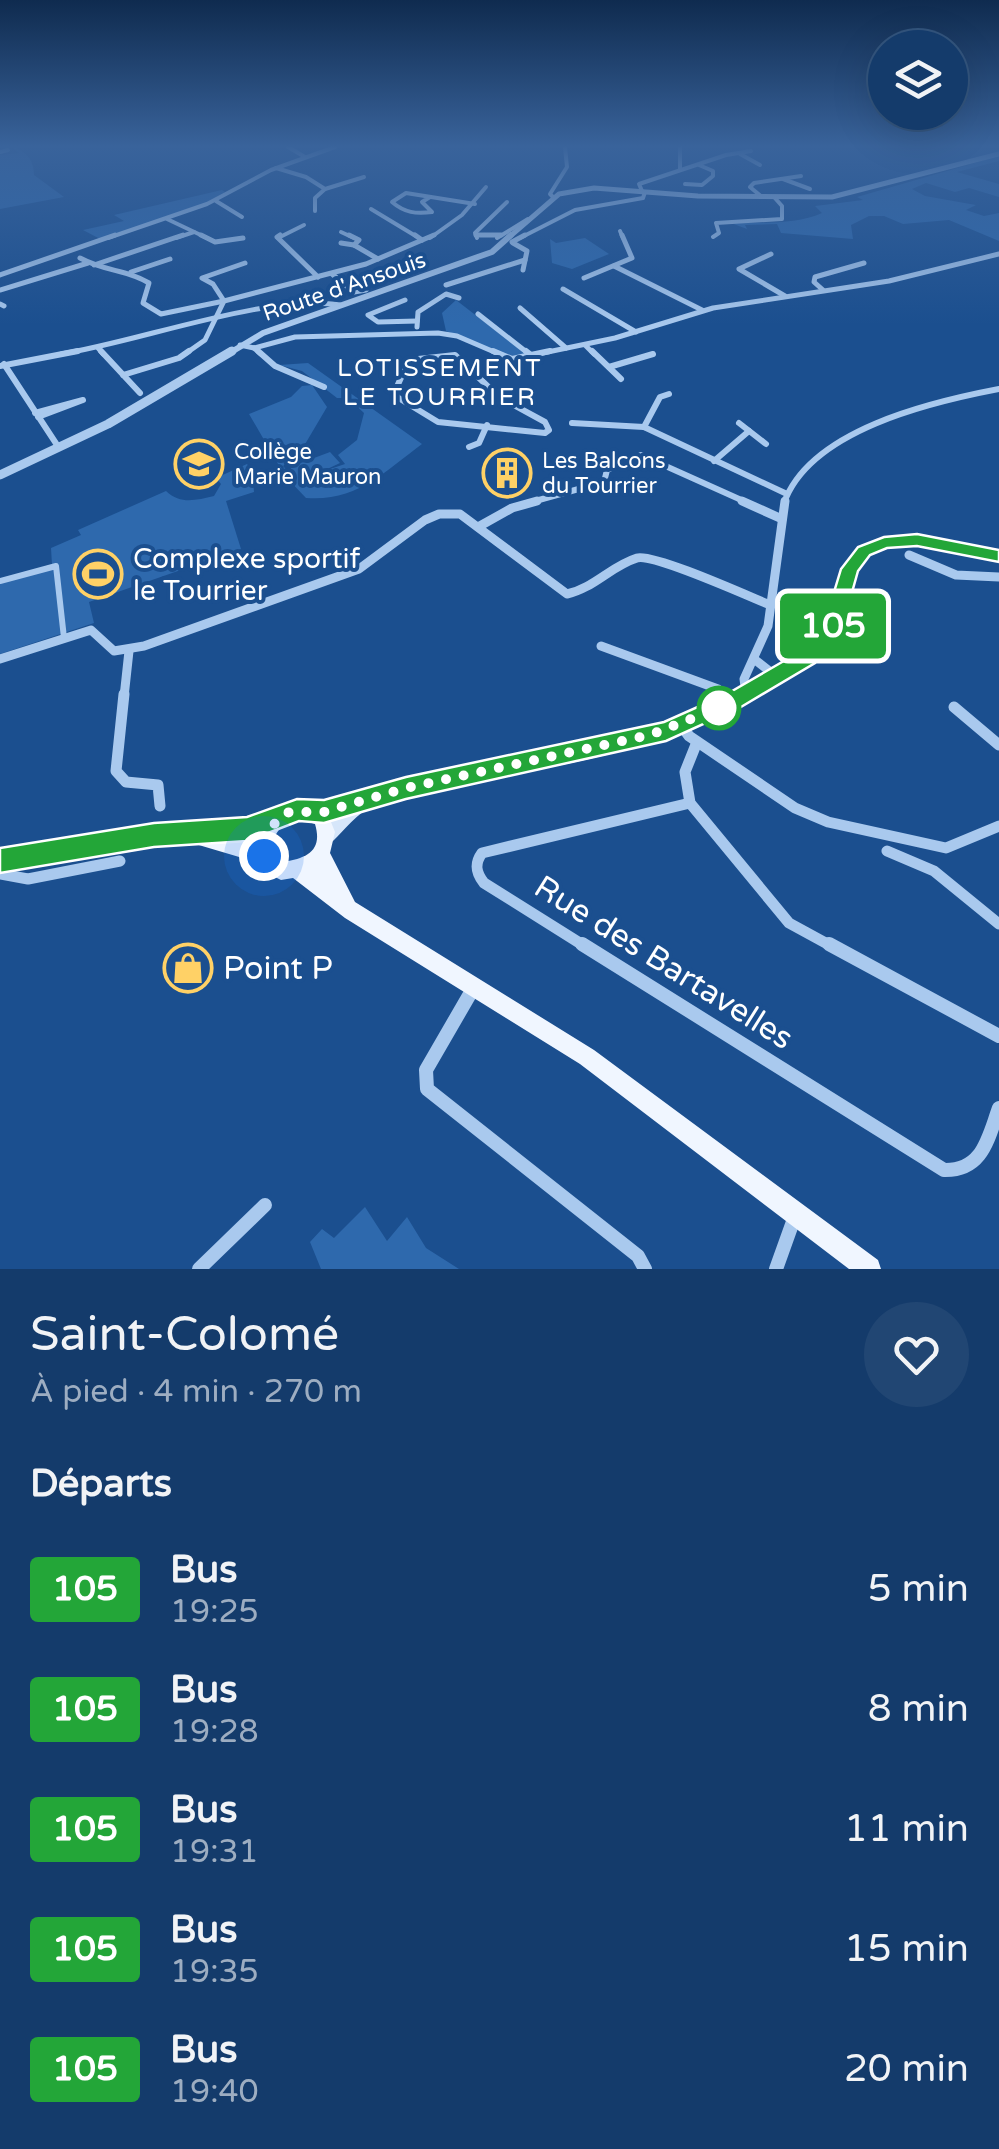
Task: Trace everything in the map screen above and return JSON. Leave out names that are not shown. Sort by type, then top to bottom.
[{"type":"main road","points":[[0,861],[107,842],[247,829],[297,810],[313,812],[364,802],[406,788],[681,726],[808,657],[828,636],[839,613],[850,569],[864,551],[884,542],[917,540],[999,556]]},
{"type":"main road","points":[[298,871],[364,802]]},
{"type":"main road","points":[[313,812],[326,826],[324,845],[336,888],[352,912]]},
{"type":"main road","points":[[264,856],[264,839],[273,822]]},
{"type":"main road","points":[[185,834],[264,856],[280,872],[298,871],[352,912],[612,1075],[868,1269]]},
{"type":"street","points":[[0,275],[202,206]]},
{"type":"street","points":[[224,206],[242,217]]},
{"type":"street","points":[[315,206],[315,211]]},
{"type":"street","points":[[396,206],[416,215],[432,212],[426,206]]},
{"type":"street","points":[[131,272],[149,283],[142,303],[158,313],[224,301],[378,259],[422,240],[471,206]]},
{"type":"street","points":[[503,206],[476,233],[477,238],[497,238],[528,219]]},
{"type":"street","name":"Route d'Ansouis","points":[[0,477],[111,425],[240,345],[478,258],[509,242],[542,206]]},
{"type":"street","points":[[509,242],[575,210],[603,206]]},
{"type":"street","points":[[713,237],[719,233],[713,224],[782,219],[782,206]]},
{"type":"street","points":[[371,209],[422,240]]},
{"type":"street","points":[[167,219],[215,242],[244,238]]},
{"type":"street","points":[[304,225],[278,238],[318,277]]},
{"type":"street","points":[[0,290],[194,232]]},
{"type":"street","points":[[341,232],[359,240],[354,245]]},
{"type":"street","points":[[584,278],[633,256],[620,232]]},
{"type":"street","points":[[509,242],[527,250],[523,270]]},
{"type":"street","points":[[341,243],[354,245],[378,259]]},
{"type":"street","points":[[56,259],[80,258],[88,254],[88,248]]},
{"type":"street","points":[[772,254],[738,268],[786,296]]},
{"type":"street","points":[[254,348],[283,338],[417,333],[446,334],[503,358],[532,356],[636,332],[702,310],[922,274],[999,254]]},
{"type":"street","points":[[80,258],[112,273],[131,272],[170,259]]},
{"type":"street","points":[[446,285],[486,276],[525,260]]},
{"type":"street","points":[[224,301],[214,284],[202,278],[245,263]]},
{"type":"street","points":[[823,290],[814,282],[816,277],[864,263]]},
{"type":"street","points":[[614,266],[702,310]]},
{"type":"street","points":[[332,274],[354,292],[366,290]]},
{"type":"street","points":[[262,279],[270,288]]},
{"type":"street","points":[[564,289],[636,332]]},
{"type":"street","points":[[417,333],[418,312],[446,294],[459,298]]},
{"type":"street","points":[[405,300],[368,315],[378,322],[417,321]]},
{"type":"street","points":[[123,375],[178,358],[205,340],[224,301]]},
{"type":"street","points":[[3,365],[314,303],[332,302],[340,306]]},
{"type":"street","points":[[520,308],[566,349]]},
{"type":"street","points":[[478,314],[532,356]]},
{"type":"street","points":[[454,355],[499,397],[550,426],[545,433],[438,422],[395,392],[408,360],[454,355],[467,342]]},
{"type":"street","points":[[240,345],[254,348],[275,366],[324,387]]},
{"type":"street","points":[[585,345],[621,379]]},
{"type":"street","points":[[609,367],[653,354],[641,346]]},
{"type":"street","points":[[44,354],[56,347]]},
{"type":"street","points":[[98,348],[140,393]]},
{"type":"street","points":[[0,350],[3,365],[59,448]]},
{"type":"street","points":[[601,646],[740,697],[744,679],[764,642],[782,519],[792,485],[830,449],[919,407],[999,389]]},
{"type":"street","points":[[644,427],[660,398],[669,394]]},
{"type":"street","points":[[37,415],[84,400],[37,415]]},
{"type":"street","points":[[572,423],[644,427],[787,494]]},
{"type":"street","points":[[738,423],[766,444]]},
{"type":"street","name":"Route d'Ansouis","points":[[0,477],[111,425]]},
{"type":"street","points":[[469,446],[478,443],[487,425]]},
{"type":"street","points":[[714,461],[748,432]]},
{"type":"street","points":[[478,527],[512,508],[604,482],[608,470],[642,455],[782,519]]},
{"type":"street","points":[[0,659],[91,630],[114,651],[129,651],[359,569],[426,520],[448,512],[460,514],[567,594],[580,592],[628,560],[646,556],[770,605]]},
{"type":"street","points":[[909,556],[956,575],[999,577]]},
{"type":"street","points":[[0,581],[56,566],[64,638]]},
{"type":"street","points":[[129,651],[116,772],[126,782],[158,785],[160,806]]},
{"type":"street","points":[[754,659],[777,677]]},
{"type":"street","points":[[954,706],[999,745]]},
{"type":"street","points":[[681,726],[697,742],[795,808],[828,822],[946,848],[999,826]]},
{"type":"street","points":[[697,742],[686,772],[690,803],[789,923],[999,1036]]},
{"type":"street","name":"Rue des Bartavelles","points":[[690,803],[482,854],[477,860],[477,874],[484,883],[944,1170],[960,1172],[975,1165],[999,1108]]},
{"type":"street","points":[[887,851],[934,871],[999,924]]},
{"type":"street","points":[[0,874],[28,879],[120,860]]},
{"type":"street","points":[[474,987],[426,1070],[427,1089],[638,1256],[645,1269]]},
{"type":"street","points":[[199,1269],[265,1205]]},
{"type":"street","points":[[776,1269],[795,1216]]},
{"type":"shaded area","points":[[152,206],[197,206],[102,240],[83,230],[124,221],[114,215]]},
{"type":"shaded area","points":[[815,206],[974,206],[966,210],[984,216],[999,213],[999,241],[949,220],[903,224],[884,216],[869,216],[851,225],[853,239],[781,233],[777,224],[745,225],[747,229],[731,223],[778,222],[822,213]]},
{"type":"shaded area","points":[[585,238],[609,254],[572,269],[552,263],[550,239],[556,243]]},
{"type":"shaded area","points":[[456,300],[526,354],[509,356],[446,331],[442,313]]},
{"type":"shaded area","points":[[308,363],[422,444],[355,490],[306,498],[285,476],[249,414],[291,397],[302,386],[312,385],[327,407],[301,451],[283,466],[297,481],[290,467],[330,452],[340,463],[321,472],[345,464],[338,455],[357,440],[364,413],[348,398],[337,398],[302,371],[279,365]]},
{"type":"shaded area","name":"Complexe sportif le Tourrier","points":[[247,464],[252,471],[254,492],[226,501],[241,549],[89,602],[94,623],[0,654],[0,583],[52,565],[51,548],[81,535],[78,530],[166,491],[183,500],[214,496],[221,484],[216,478]]},
{"type":"shaded area","points":[[365,1207],[387,1241],[407,1217],[426,1248],[459,1269],[321,1269],[310,1242],[322,1229],[334,1238]]},
{"type":"bus line","name":"105","points":[[0,861],[154,835],[247,829],[297,810],[324,812],[406,788],[666,731],[788,672],[808,657],[832,628],[850,569],[864,551],[884,542],[917,540],[999,556]]},
{"type":"place","name":"Collège Marie Mauron","points":[[199,464]]},
{"type":"place","name":"Les Balcons du Tourrier","points":[[507,473]]},
{"type":"place","name":"Complexe sportif le Tourrier","points":[[98,574]]},
{"type":"place","name":"Point P","points":[[188,968]]},
{"type":"district","name":"LOTISSEMENT LE TOURRIER","points":[[440,382]]},
{"type":"route","points":[[264,856],[267,830],[289,812],[324,812],[406,788],[650,735],[719,708]]}]
